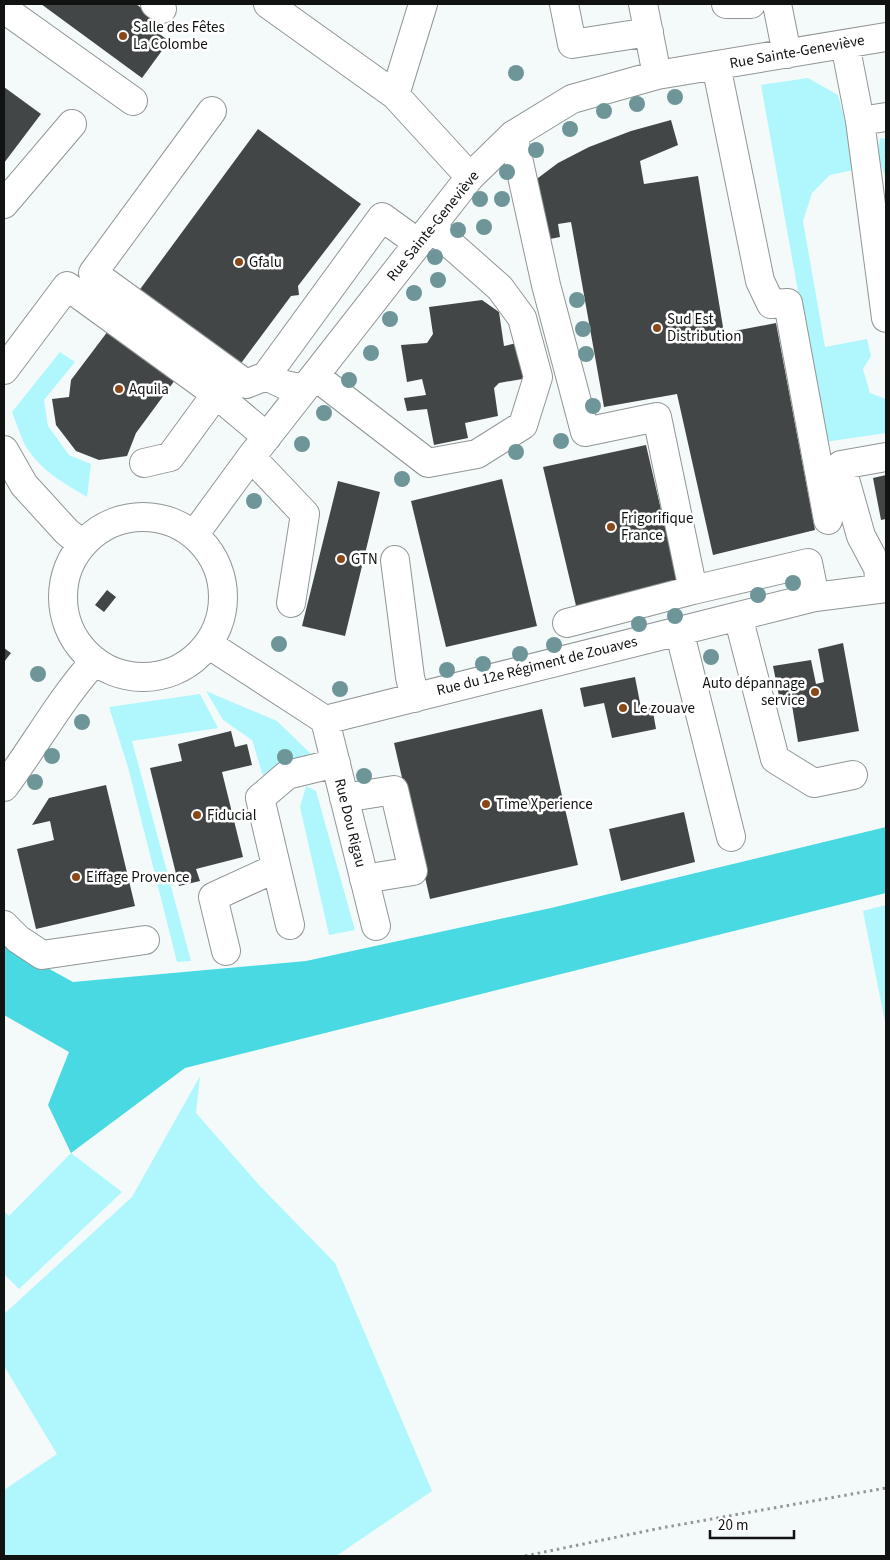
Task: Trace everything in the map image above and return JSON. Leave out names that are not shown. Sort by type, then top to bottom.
[{"type":"street","points":[[268,4],[395,96],[470,177]]},
{"type":"street","points":[[395,96],[423,4]]},
{"type":"street","points":[[564,4],[572,44],[649,32]]},
{"type":"street","points":[[643,4],[657,75]]},
{"type":"street","points":[[726,4],[752,4]]},
{"type":"street","points":[[777,4],[787,54]]},
{"type":"street","points":[[4,9],[133,101]]},
{"type":"street","name":"Rue Sainte-Geneviève","points":[[194,535],[259,447],[470,177],[514,135],[572,99],[657,75],[886,37]]},
{"type":"street","points":[[845,44],[873,119],[886,318]]},
{"type":"street","points":[[716,65],[760,281],[770,304],[788,303],[828,520]]},
{"type":"street","points":[[212,111],[94,272],[246,384],[266,376],[382,217],[424,235],[500,288],[522,318],[538,376],[523,425],[477,454],[428,463],[309,383],[284,385],[266,376]]},
{"type":"street","points":[[4,204],[72,124]]},
{"type":"street","points":[[514,135],[546,284],[585,432],[657,417],[693,590]]},
{"type":"street","points":[[4,370],[67,286],[216,394],[259,447],[305,514],[291,603]]},
{"type":"street","points":[[144,463],[170,457],[216,394]]},
{"type":"street","points":[[4,450],[24,485],[67,532],[82,544]]},
{"type":"street","points":[[883,588],[878,568],[860,536],[841,466],[886,457]]},
{"type":"street","points":[[149,517],[173,522],[194,535],[210,553],[220,575],[223,599],[219,623],[208,644],[190,662],[167,673],[142,677],[117,673],[95,661],[76,642],[66,618],[63,592],[68,567],[82,544],[101,529],[124,519],[149,517]]},
{"type":"street","points":[[394,560],[410,677],[415,698]]},
{"type":"street","points":[[567,623],[693,590],[808,563],[815,597]]},
{"type":"street","name":"Rue du 12e Régiment de Zouaves","points":[[325,720],[815,597],[883,588]]},
{"type":"street","points":[[738,616],[775,759],[814,783],[853,776]]},
{"type":"street","points":[[679,630],[730,837]]},
{"type":"street","points":[[208,644],[325,720]]},
{"type":"street","points":[[9,769],[95,661]]},
{"type":"street","name":"Rue Dou Rigau","points":[[325,720],[376,926]]},
{"type":"street","points":[[290,925],[260,798],[288,775],[336,763]]},
{"type":"street","points":[[344,798],[394,790],[413,871],[364,880]]},
{"type":"street","points":[[226,951],[213,897],[276,868]]},
{"type":"street","points":[[4,925],[18,939],[42,955],[146,940]]},
{"type":"path","points":[[525,1556],[662,1528],[886,1488]]},
{"type":"shaded area","points":[[808,78],[838,95],[858,169],[830,175],[812,193],[803,221],[825,347],[867,339],[871,356],[863,369],[870,393],[886,399],[886,433],[825,442],[761,85]]},
{"type":"shaded area","points":[[880,138],[886,139],[886,177],[880,158]]},
{"type":"shaded area","points":[[60,352],[75,362],[44,400],[48,426],[69,455],[91,464],[87,497],[53,475],[38,462],[25,445],[12,412]]},
{"type":"shaded area","points":[[206,691],[277,721],[311,754],[263,776],[252,740],[223,720]]},
{"type":"shaded area","points":[[200,694],[218,728],[132,741],[191,961],[177,962],[128,767],[109,707]]},
{"type":"shaded area","points":[[306,786],[316,791],[355,930],[329,935],[300,807]]},
{"type":"shaded area","points":[[886,827],[886,893],[185,1068],[71,1153],[48,1105],[69,1052],[4,1015],[4,944],[73,982],[306,961],[551,908]]},
{"type":"shaded area","points":[[886,905],[886,1027],[863,911]]},
{"type":"shaded area","points":[[200,1076],[196,1113],[260,1186],[335,1263],[432,1491],[336,1556],[4,1556],[4,1490],[57,1454],[4,1366],[4,1314],[132,1197]]},
{"type":"shaded area","points":[[71,1153],[122,1192],[19,1289],[4,1274],[4,1211],[9,1216]]},
{"type":"building","name":"Salle des Fêtes La Colombe","points":[[41,4],[136,4],[160,22],[154,30],[169,41],[142,78]]},
{"type":"building","points":[[4,87],[41,114],[4,163]]},
{"type":"building","name":"Sud Est Distribution","points":[[671,120],[678,145],[640,161],[644,184],[698,176],[724,333],[776,323],[815,530],[713,555],[677,394],[604,407],[571,222],[558,224],[560,237],[545,240],[534,181],[558,163],[589,147],[631,131]]},
{"type":"building","name":"Gfalu","points":[[258,129],[361,204],[298,286],[299,295],[291,296],[239,366],[138,292]]},
{"type":"building","points":[[482,300],[499,312],[504,346],[522,342],[528,378],[499,383],[494,388],[498,416],[465,423],[468,438],[434,445],[427,409],[407,411],[404,398],[426,395],[422,379],[407,382],[401,345],[427,343],[433,334],[429,307]]},
{"type":"building","name":"Aquila","points":[[108,331],[175,380],[136,433],[127,456],[99,460],[76,451],[56,425],[52,399],[69,397],[71,380]]},
{"type":"building","name":"Frigorifique France","points":[[646,445],[679,587],[577,610],[543,467]]},
{"type":"building","points":[[886,475],[886,519],[881,520],[873,478]]},
{"type":"building","points":[[502,479],[537,626],[446,647],[411,501]]},
{"type":"building","name":"GTN","points":[[338,481],[380,492],[345,636],[302,626]]},
{"type":"building","points":[[107,590],[116,597],[104,612],[95,605]]},
{"type":"building","name":"Auto dépannage service","points":[[843,643],[859,731],[798,742],[791,699],[780,701],[773,666],[811,660],[816,684],[824,682],[818,649]]},
{"type":"building","points":[[4,648],[11,653],[4,662]]},
{"type":"building","name":"Le zouave","points":[[635,677],[641,708],[652,706],[656,729],[612,738],[604,703],[584,707],[580,688]]},
{"type":"building","name":"Time Xperience","points":[[542,709],[578,865],[430,899],[394,743]]},
{"type":"building","name":"Fiducial","points":[[231,731],[235,747],[247,744],[252,765],[222,772],[243,857],[196,869],[200,881],[179,886],[150,768],[182,761],[178,744]]},
{"type":"building","name":"Eiffage Provence","points":[[106,785],[135,906],[36,929],[17,849],[54,840],[50,821],[32,825],[49,798]]},
{"type":"building","points":[[684,812],[695,862],[621,881],[609,829]]},
{"type":"place","name":"Salle des Fêtes La Colombe","points":[[123,36]]},
{"type":"place","name":"Gfalu","points":[[239,262]]},
{"type":"place","name":"Sud Est Distribution","points":[[657,328]]},
{"type":"place","name":"Aquila","points":[[119,389]]},
{"type":"place","name":"Frigorifique France","points":[[611,527]]},
{"type":"place","name":"GTN","points":[[341,559]]},
{"type":"place","name":"Auto dépannage service","points":[[815,692]]},
{"type":"place","name":"Le zouave","points":[[623,708]]},
{"type":"place","name":"Time Xperience","points":[[486,804]]},
{"type":"place","name":"Fiducial","points":[[197,815]]},
{"type":"place","name":"Eiffage Provence","points":[[76,877]]}]
